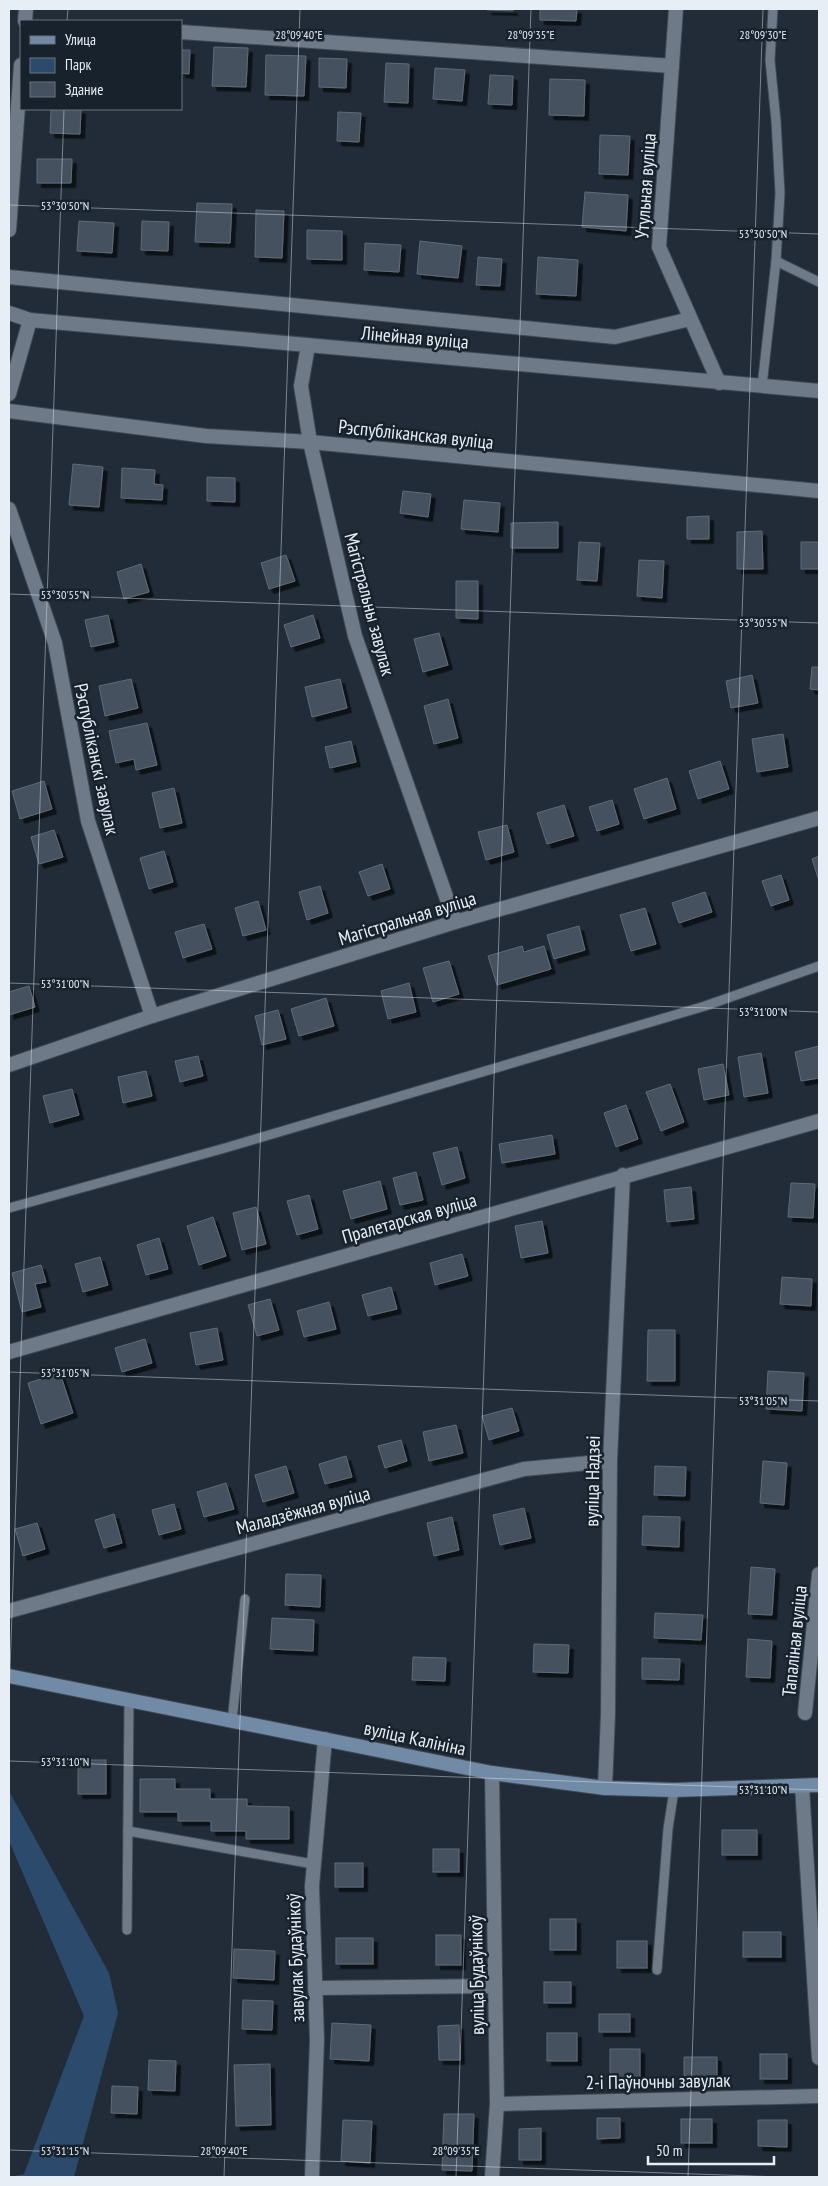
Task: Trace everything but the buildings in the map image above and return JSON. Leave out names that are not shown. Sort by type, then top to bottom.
[{"type":"main road","name":"вуліца Калініна","points":[[9,1676],[492,1773],[605,1788],[674,1790],[819,1784]]},
{"type":"street","name":"Утульная вуліца","points":[[676,9],[659,247],[719,383]]},
{"type":"street","points":[[182,32],[672,66]]},
{"type":"street","points":[[9,230],[20,79]]},
{"type":"street","name":"Лінейная вуліца","points":[[9,276],[615,337],[690,319]]},
{"type":"street","name":"Лінейная вуліца","points":[[9,313],[30,320],[819,391]]},
{"type":"street","points":[[9,394],[30,320]]},
{"type":"street","name":"Магістральны завулак","points":[[308,346],[301,386],[310,442],[355,636],[455,922]]},
{"type":"street","name":"Рэспубліканская вуліца","points":[[9,411],[206,436],[310,442],[819,491]]},
{"type":"street","name":"Рэспубліканскі завулак","points":[[9,509],[55,643],[88,821],[152,1016]]},
{"type":"street","name":"Магістральная вуліца","points":[[9,1065],[152,1016],[455,922],[819,818]]},
{"type":"street","name":"Пралетарская вуліца","points":[[9,1352],[819,1121]]},
{"type":"street","name":"вуліца Надзеі","points":[[605,1788],[608,1714],[610,1461],[623,1176]]},
{"type":"street","name":"Маладзёжная вуліца","points":[[9,1611],[524,1469],[610,1461]]},
{"type":"street","name":"Тапаліная вуліца","points":[[805,1712],[819,1574]]},
{"type":"street","name":"завулак Будаўнікоў","points":[[312,2177],[317,2040],[312,1886],[325,1739]]},
{"type":"street","name":"вуліца Будаўнікоў","points":[[492,1773],[497,2104],[492,2177]]},
{"type":"street","points":[[802,1786],[819,2058]]},
{"type":"street","points":[[315,1988],[494,1986]]},
{"type":"street","name":"2-і Паўночны завулак","points":[[497,2104],[819,2096]]},
{"type":"lane","points":[[762,386],[776,261],[780,193],[770,60],[773,9]]},
{"type":"lane","points":[[776,261],[819,282]]},
{"type":"lane","points":[[9,1208],[225,1148],[686,1011],[819,966]]},
{"type":"lane","points":[[232,1720],[245,1599]]},
{"type":"lane","points":[[127,1930],[129,1700]]},
{"type":"lane","points":[[658,1970],[668,1829],[674,1790]]},
{"type":"lane","points":[[128,1832],[314,1864]]},
{"type":"green space","points":[[9,1791],[109,1973],[118,2013],[74,2177],[9,2177],[24,2174],[84,2016],[9,1841]]}]
